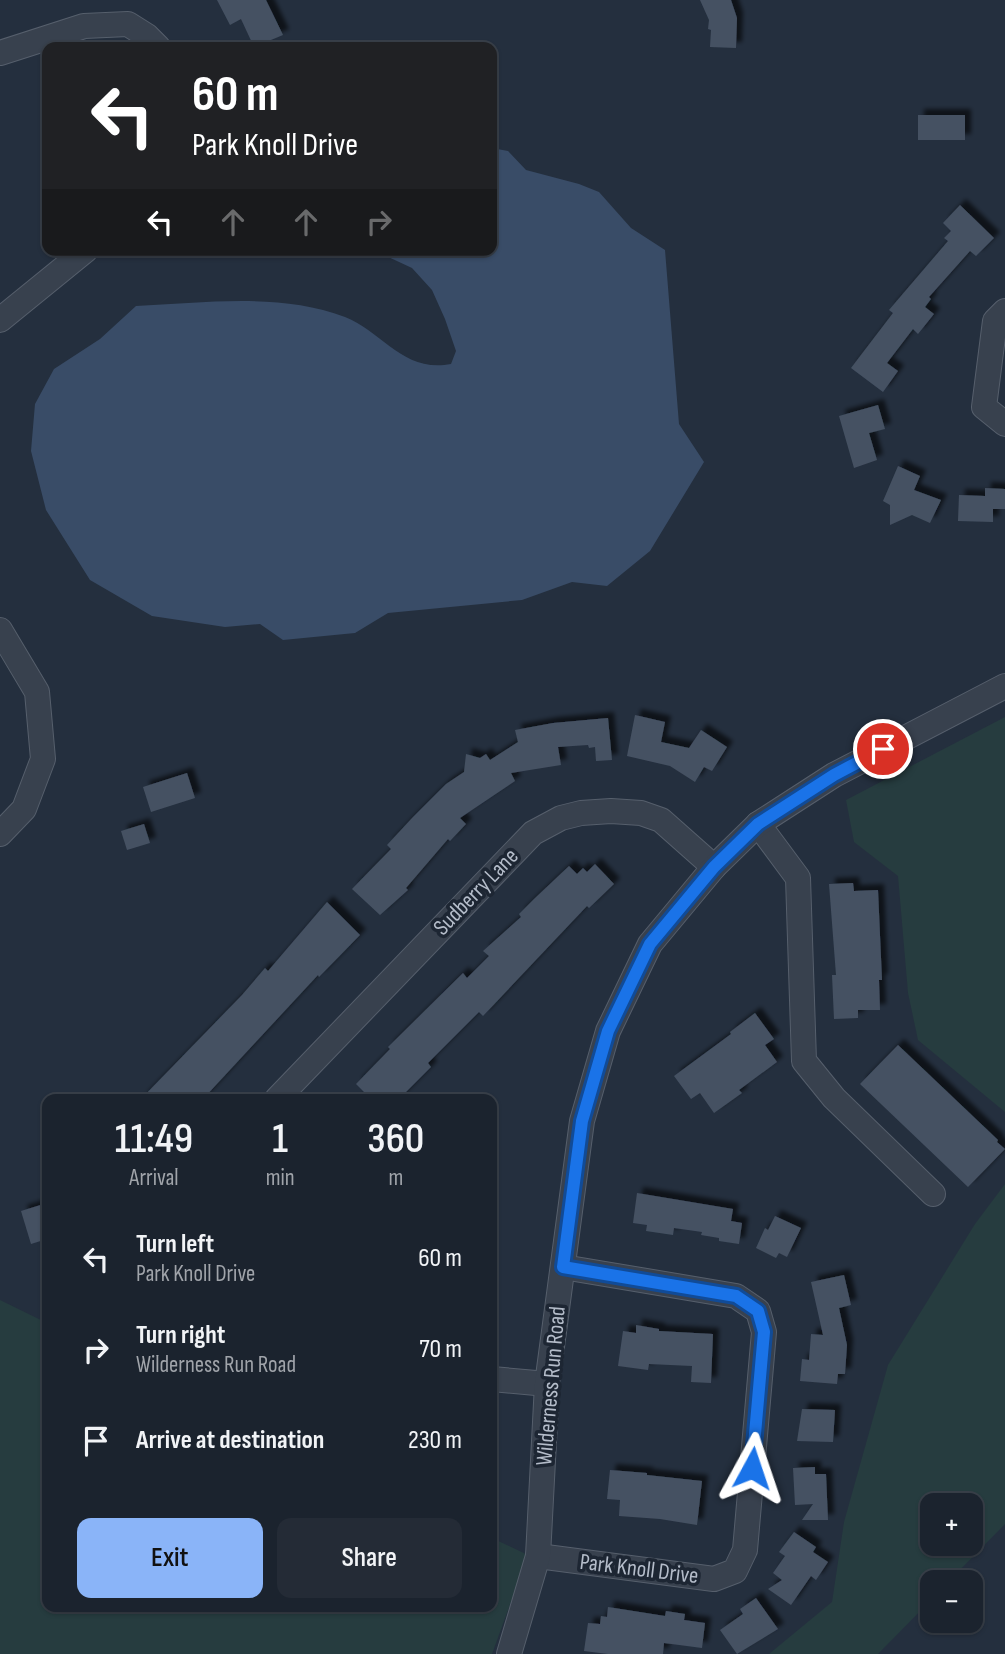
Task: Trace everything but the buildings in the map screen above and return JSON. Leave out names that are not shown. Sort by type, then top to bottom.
[{"type":"street","points":[[0,53],[84,26],[128,24],[153,42]]},
{"type":"street","points":[[0,320],[79,256]]},
{"type":"street","points":[[1005,311],[995,321],[985,407],[1005,424]]},
{"type":"street","points":[[0,630],[37,692],[43,759],[24,809],[0,834]]},
{"type":"street","name":"Wilderness Run Road","points":[[509,1654],[538,1556],[547,1384],[582,1121],[608,1031],[650,944],[714,867],[758,824],[834,775],[1005,685]]},
{"type":"street","name":"Sudberry Lane","points":[[282,1094],[533,833],[561,818],[611,811],[641,813],[661,820],[714,867]]},
{"type":"street","points":[[758,824],[798,878],[804,1061],[834,1098],[933,1194]]},
{"type":"street","name":"Park Knoll Drive","points":[[538,1556],[714,1579],[735,1571],[745,1550],[749,1509],[764,1332],[758,1311],[736,1296],[563,1267]]},
{"type":"street","points":[[497,1379],[547,1384]]},
{"type":"green space","points":[[1005,717],[1005,1112],[918,1040],[908,993],[898,876],[854,842],[846,800]]},
{"type":"green space","points":[[1005,1184],[1005,1524],[983,1546],[983,1493],[920,1493],[920,1556],[974,1556],[960,1570],[920,1570],[920,1611],[878,1654],[769,1654],[832,1602],[844,1522],[888,1365],[975,1224]]},
{"type":"green space","points":[[0,1300],[42,1321],[42,1612],[497,1612],[497,1540],[528,1555],[492,1654],[0,1654]]},
{"type":"water","points":[[497,149],[508,151],[526,170],[599,192],[631,228],[665,250],[679,424],[704,462],[650,551],[607,586],[572,582],[522,600],[388,613],[355,633],[283,640],[260,624],[225,627],[152,616],[90,580],[46,510],[31,451],[35,404],[54,369],[100,339],[136,306],[242,301],[294,304],[320,309],[358,324],[394,350],[420,363],[451,364],[456,351],[445,319],[432,290],[412,268],[386,256],[497,256]]},
{"type":"route","points":[[752,1468],[764,1332],[758,1311],[736,1296],[563,1267],[582,1121],[608,1031],[650,944],[714,867],[758,824],[834,775],[883,749]]}]
